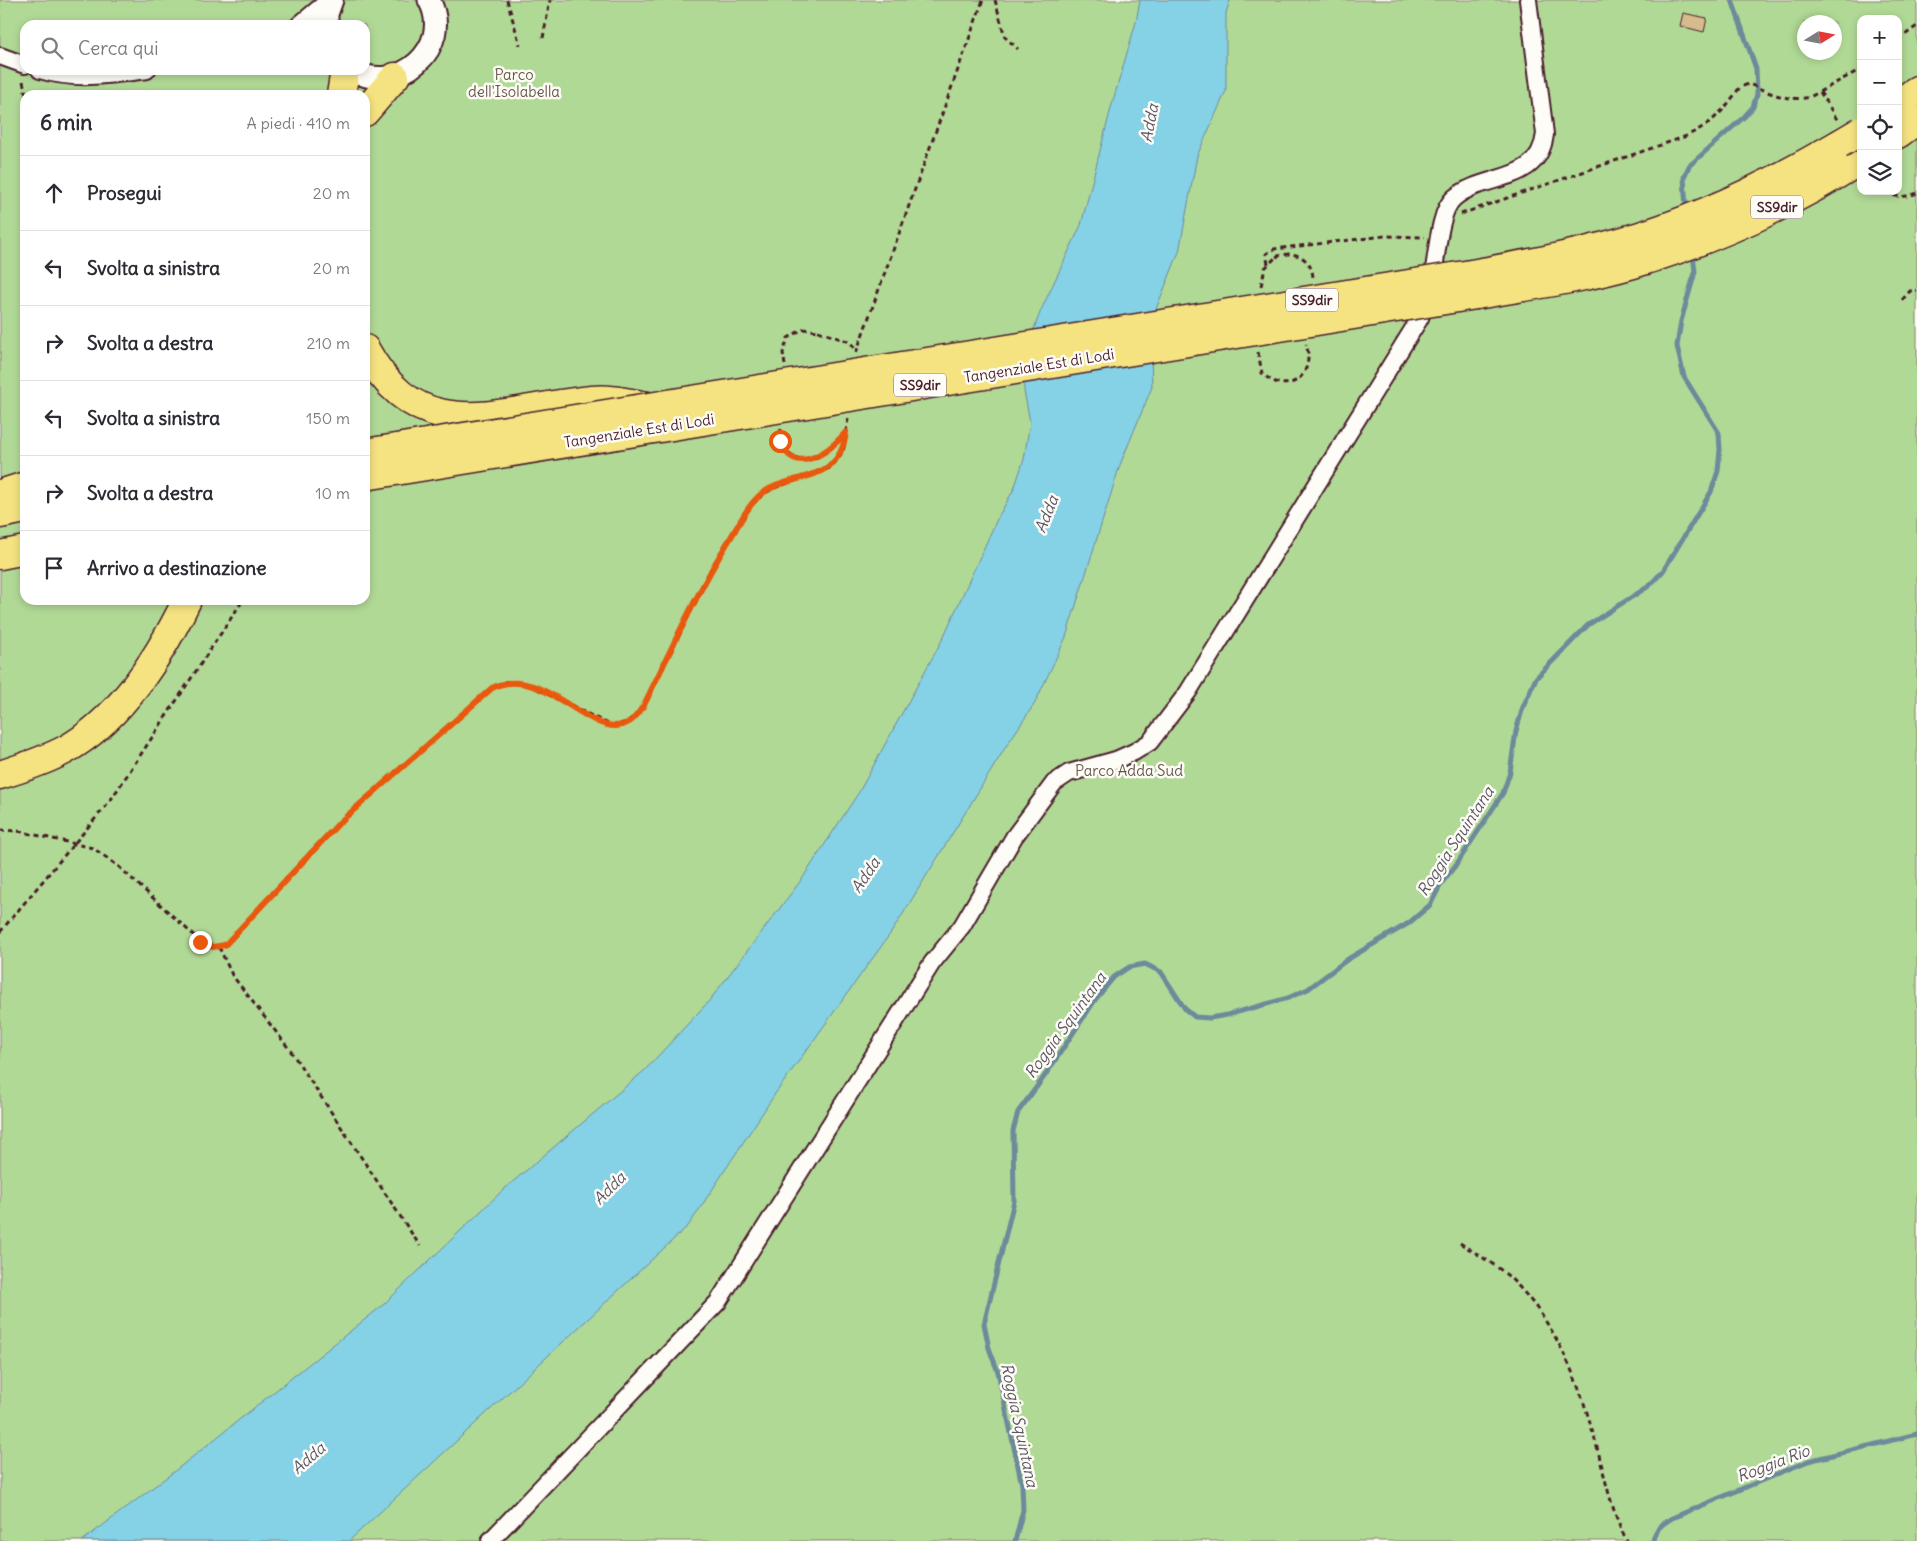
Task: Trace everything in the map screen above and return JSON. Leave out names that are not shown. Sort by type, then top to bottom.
[{"type":"highway","points":[[342,90],[344,75]]},
{"type":"highway","points":[[370,108],[395,77]]},
{"type":"highway","points":[[1902,101],[1917,90]]},
{"type":"highway","points":[[1902,131],[1917,120]]},
{"type":"highway","name":"SS9dir","points":[[1474,284],[1589,274],[1632,264],[1764,185],[1853,150]]},
{"type":"highway","name":"Tangenziale Est di Lodi","points":[[370,452],[652,407],[1474,284]]},
{"type":"highway","name":"Tangenziale Est di Lodi","points":[[370,475],[1474,284]]},
{"type":"highway","points":[[370,358],[376,369],[405,397],[433,412],[450,416],[488,416],[610,399],[652,407]]},
{"type":"highway","points":[[0,494],[20,488]]},
{"type":"highway","points":[[0,514],[20,510]]},
{"type":"highway","points":[[0,540],[20,536]]},
{"type":"highway","points":[[0,555],[20,551]]},
{"type":"highway","points":[[0,775],[31,765],[66,750],[102,721],[123,701],[148,669],[171,634],[185,605]]},
{"type":"street","points":[[305,20],[330,0]]},
{"type":"street","points":[[327,20],[330,0]]},
{"type":"street","points":[[368,75],[377,78],[395,77],[411,70],[424,57],[433,42],[436,24],[430,0]]},
{"type":"street","points":[[490,1541],[718,1302],[932,963],[962,926],[1014,837],[1054,783],[1069,773],[1116,760],[1134,752],[1150,742],[1168,721],[1415,327],[1430,289],[1444,221],[1453,198],[1532,165],[1543,147],[1545,134],[1528,0]]},
{"type":"street","points":[[0,56],[20,63]]},
{"type":"street","points":[[66,75],[107,75]]},
{"type":"path","points":[[506,0],[520,45]]},
{"type":"path","points":[[543,38],[550,0]]},
{"type":"path","points":[[855,362],[856,353],[983,0]]},
{"type":"path","points":[[995,0],[1005,37],[1018,50]]},
{"type":"path","points":[[1902,37],[1917,26]]},
{"type":"path","points":[[1444,221],[1684,137],[1712,121],[1724,110],[1740,87],[1749,84],[1791,99],[1810,97],[1857,71]]},
{"type":"path","points":[[1893,195],[1902,197],[1917,193]]},
{"type":"path","points":[[1268,264],[1266,254],[1269,250],[1385,236],[1440,238]]},
{"type":"path","points":[[1902,300],[1910,291],[1917,290]]},
{"type":"path","points":[[818,331],[850,342],[856,353]]},
{"type":"path","points":[[1274,382],[1280,384],[1293,382],[1306,370],[1308,352],[1306,344],[1300,339]]},
{"type":"path","points":[[0,830],[18,831],[93,848],[105,856],[200,942],[206,946],[220,946],[231,940],[273,892],[340,822],[492,688],[504,682],[528,684],[583,714],[612,726],[625,724],[635,718],[644,705],[711,570],[755,499],[764,493],[829,468],[843,451],[849,414]]},
{"type":"path","points":[[783,424],[779,434],[780,441],[789,454],[802,460],[819,456],[846,432]]},
{"type":"path","points":[[0,932],[76,844],[110,801],[240,605]]},
{"type":"path","points":[[220,946],[232,975],[306,1073],[420,1246]]},
{"type":"path","points":[[1460,1243],[1507,1275],[1534,1305],[1559,1342],[1593,1432],[1612,1506],[1627,1541]]},
{"type":"green space","name":"Parco Adda Sud","points":[[0,0],[1917,0],[1917,1541],[0,1541]]},
{"type":"water","name":"Adda","points":[[1140,0],[1230,0],[1226,13],[1226,91],[1197,156],[1179,252],[1150,324],[1152,387],[1120,465],[1066,637],[1035,703],[893,930],[775,1094],[689,1225],[349,1541],[82,1541],[176,1470],[383,1305],[503,1190],[645,1070],[709,1001],[802,879],[859,792],[942,640],[998,517],[1014,489],[1024,459],[1030,422],[1024,391],[1023,358],[1041,310],[1081,225],[1112,104],[1136,22]]},
{"type":"building","points":[[1683,13],[1707,18],[1704,32],[1680,26]]},
{"type":"waterway","name":"Roggia Squintana","points":[[1686,210],[1684,177],[1689,166],[1744,117],[1753,107],[1757,94],[1756,69],[1732,0]]},
{"type":"waterway","name":"Roggia Squintana","points":[[1015,1541],[1023,1510],[1022,1485],[998,1372],[989,1348],[984,1324],[1014,1201],[1013,1131],[1018,1112],[1044,1077],[1095,1000],[1114,977],[1129,967],[1145,964],[1161,972],[1185,1009],[1195,1017],[1210,1018],[1227,1015],[1288,998],[1308,989],[1348,959],[1409,923],[1430,905],[1441,884],[1458,862],[1503,793],[1510,772],[1516,731],[1523,707],[1536,678],[1588,625],[1649,586],[1663,571],[1711,492],[1718,471],[1719,433],[1684,377],[1677,346],[1681,321],[1695,272],[1693,253]]},
{"type":"waterway","name":"Roggia Rio","points":[[1653,1541],[1655,1533],[1665,1522],[1672,1518],[1808,1461],[1917,1434]]},
{"type":"route","points":[[200,942],[206,946],[213,947],[225,945],[231,940],[308,854],[340,822],[492,688],[504,682],[528,684],[583,714],[612,726],[625,724],[635,718],[644,705],[711,570],[755,499],[776,487],[829,468],[843,451],[846,432],[834,445],[819,456],[802,460],[796,459],[789,454],[780,441]]},
{"type":"park label","name":"Parco dell'Isolabella","points":[[514,84]]}]
